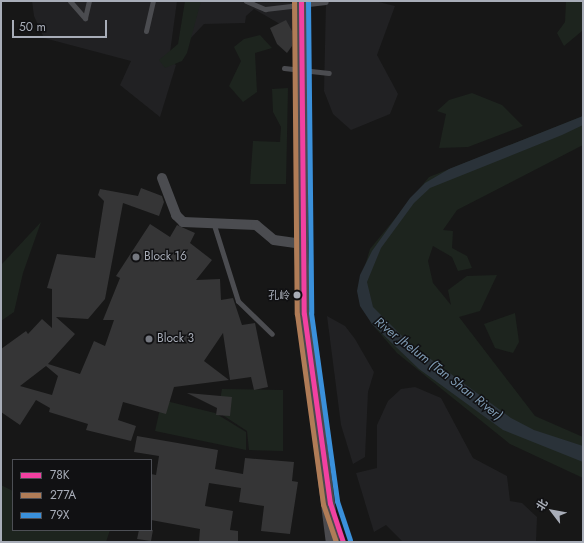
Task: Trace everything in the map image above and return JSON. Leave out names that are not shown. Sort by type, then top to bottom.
[{"type":"main road","points":[[301,4],[301,244],[305,322],[330,503],[333,542]]},
{"type":"main road","points":[[330,503],[343,542]]},
{"type":"street","points":[[162,178],[179,220],[193,226],[256,225],[274,240],[301,244]]},
{"type":"lane","points":[[70,1],[85,18],[89,1]]},
{"type":"lane","points":[[146,31],[153,1]]},
{"type":"lane","points":[[246,1],[265,9],[326,2]]},
{"type":"lane","points":[[284,68],[301,68],[329,73]]},
{"type":"lane","points":[[214,225],[238,301],[272,334]]},
{"type":"shaded area","points":[[32,1],[177,1],[169,60],[176,65],[160,117],[120,85],[131,61],[44,38],[34,16]]},
{"type":"shaded area","points":[[185,1],[201,1],[187,53],[182,61],[165,68],[159,60],[178,44]]},
{"type":"shaded area","points":[[188,1],[294,3],[292,31],[254,9],[246,16],[245,23],[204,24],[188,41]]},
{"type":"shaded area","points":[[326,1],[375,1],[395,6],[377,55],[398,94],[390,114],[351,130],[333,114],[324,91]]},
{"type":"shaded area","points":[[566,1],[583,1],[583,20],[582,31],[564,46],[557,33],[565,22]]},
{"type":"shaded area","points":[[260,35],[272,48],[255,53],[257,92],[243,102],[229,86],[241,61],[234,47],[244,39]]},
{"type":"shaded area","points":[[288,88],[286,184],[250,184],[253,141],[280,142],[281,127],[273,112],[272,89]]},
{"type":"shaded area","points":[[472,93],[502,105],[523,126],[468,147],[439,148],[446,114],[437,111],[449,100]]},
{"type":"shaded area","points":[[583,116],[583,145],[457,210],[443,230],[453,231],[452,248],[467,256],[472,268],[458,271],[452,257],[433,246],[428,261],[433,283],[451,305],[448,290],[467,276],[497,275],[480,311],[459,317],[535,416],[583,437],[583,478],[510,444],[397,353],[371,323],[359,286],[370,249],[429,177]]},
{"type":"shaded area","points":[[41,222],[23,273],[14,312],[1,321],[1,265]]},
{"type":"shaded area","points":[[515,313],[519,342],[513,353],[495,348],[484,324]]},
{"type":"shaded area","points":[[327,316],[345,326],[355,339],[374,372],[368,392],[365,457],[353,464],[341,425]]},
{"type":"shaded area","points":[[415,387],[441,398],[473,458],[507,476],[510,501],[522,503],[537,517],[536,542],[403,542],[386,525],[374,532],[356,473],[377,468],[377,425],[388,401],[401,389]]},
{"type":"shaded area","points":[[222,389],[283,390],[283,451],[249,450],[247,431],[218,412]]},
{"type":"shaded area","points":[[162,400],[215,413],[246,432],[246,450],[155,431]]},
{"type":"shaded area","points":[[1,485],[12,490],[12,531],[110,531],[106,542],[1,542]]},
{"type":"water","name":"River Jhelum (Tan Shan River)","points":[[583,116],[583,125],[562,135],[430,188],[414,203],[381,248],[367,282],[373,307],[410,344],[511,418],[534,430],[583,446],[583,462],[503,430],[419,369],[372,324],[360,306],[357,291],[360,275],[372,251],[410,198],[425,183],[449,169]]},
{"type":"building","points":[[286,20],[292,31],[292,46],[287,53],[277,44],[270,28]]},
{"type":"building","points":[[141,188],[162,196],[164,202],[159,216],[123,203],[105,299],[88,319],[56,317],[75,334],[48,364],[80,374],[94,341],[105,346],[114,320],[103,320],[120,278],[116,276],[150,224],[170,237],[177,225],[195,233],[190,243],[212,260],[196,280],[220,279],[221,300],[233,298],[242,325],[255,323],[268,387],[254,390],[251,377],[230,380],[223,333],[204,361],[229,380],[174,387],[166,414],[123,402],[118,420],[136,426],[131,441],[86,430],[88,424],[49,412],[50,408],[36,400],[20,425],[1,412],[1,349],[26,331],[28,334],[42,319],[52,328],[52,289],[47,288],[57,254],[95,258],[104,201],[98,195],[100,189],[138,196]],"holes":[[[46,366],[58,376],[52,395],[20,386]]]},
{"type":"building","points":[[187,393],[232,397],[230,416],[216,415],[217,408]]},
{"type":"building","points":[[137,436],[218,450],[215,469],[243,474],[245,458],[294,462],[292,481],[298,482],[290,534],[261,531],[264,506],[239,502],[241,488],[209,483],[205,506],[233,511],[230,530],[238,531],[238,542],[199,542],[200,529],[152,520],[152,474],[156,475],[159,456],[134,452]]},
{"type":"building","points":[[153,530],[151,541],[137,539],[139,531]]},
{"type":"transit line","name":"277A","points":[[294,1],[297,314],[323,504],[336,542]]},
{"type":"transit line","name":"78K","points":[[301,1],[304,314],[330,503],[343,542]]},
{"type":"transit line","name":"79X","points":[[308,1],[311,313],[337,501],[350,540]]},
{"type":"place","name":"Block 16","points":[[136,257]]},
{"type":"place","name":"孔岭","points":[[297,295]]},
{"type":"place","name":"Block 3","points":[[149,339]]}]
